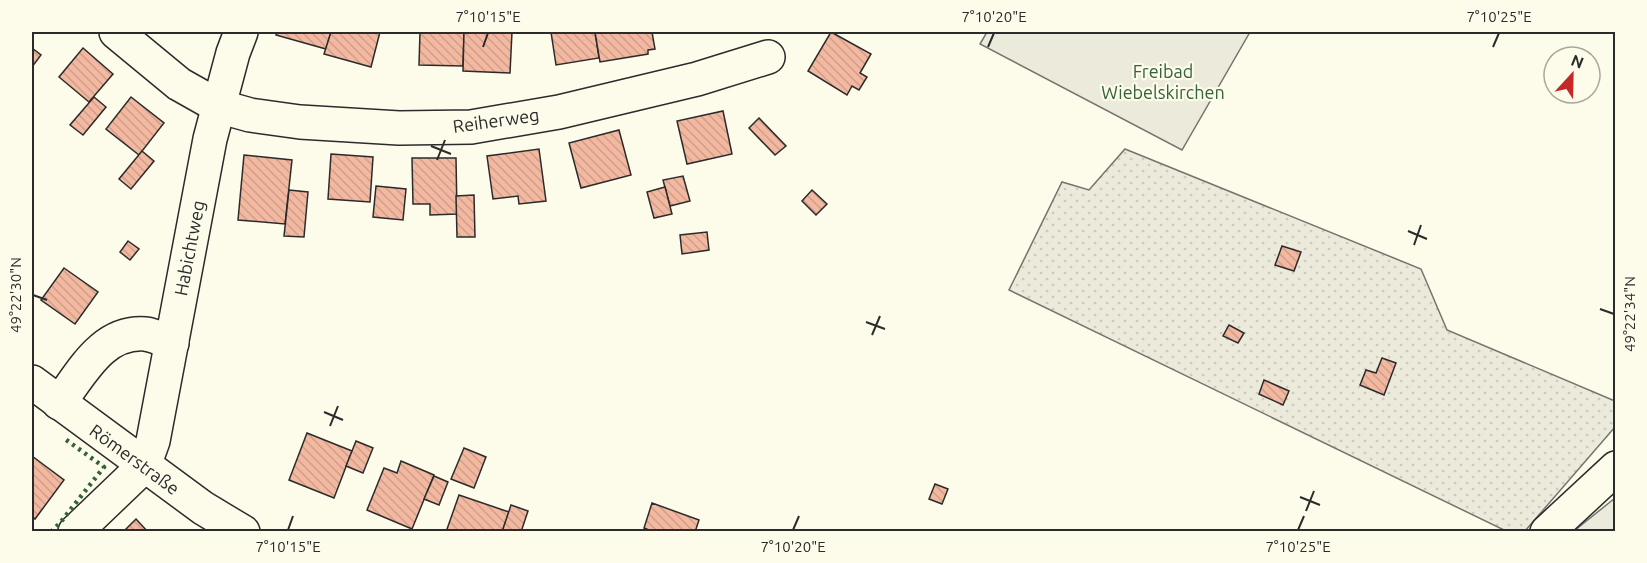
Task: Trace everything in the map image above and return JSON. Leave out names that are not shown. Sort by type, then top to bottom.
[{"type":"street","name":"Reiherweg","points":[[116,32],[180,84],[218,106],[250,115],[300,122],[399,128],[471,127],[559,112],[697,79],[768,57]]},
{"type":"street","name":"Habichtweg","points":[[144,466],[153,441],[207,150],[233,53],[241,32]]},
{"type":"street","points":[[59,403],[99,349],[120,336],[147,334],[172,343]]},
{"type":"street","name":"Römerstraße","points":[[32,382],[203,508],[243,531]]},
{"type":"street","points":[[75,531],[144,466]]},
{"type":"street","points":[[1547,531],[1616,468]]},
{"type":"green space","name":"Freibad Wiebelskirchen","points":[[987,32],[1250,32],[1182,150],[980,44]]},
{"type":"green space","points":[[1125,149],[1421,269],[1447,330],[1615,401],[1615,427],[1525,531],[1506,531],[1009,290],[1062,182],[1089,190]]},
{"type":"green space","points":[[1615,498],[1615,531],[1574,531]]},
{"type":"building","points":[[277,32],[331,32],[326,49],[276,35]]},
{"type":"building","points":[[331,32],[380,32],[371,67],[324,54]]},
{"type":"building","points":[[420,32],[464,32],[463,66],[419,65]]},
{"type":"building","points":[[464,32],[512,32],[510,73],[463,71]]},
{"type":"building","points":[[551,32],[595,32],[599,58],[556,65]]},
{"type":"building","points":[[595,32],[652,32],[655,49],[648,50],[648,54],[600,62]]},
{"type":"building","points":[[831,32],[871,54],[860,73],[867,77],[859,90],[852,86],[847,95],[808,71]]},
{"type":"building","points":[[32,48],[41,55],[32,67]]},
{"type":"building","points":[[83,48],[113,74],[89,102],[59,77]]},
{"type":"building","points":[[94,97],[106,107],[83,135],[70,125]]},
{"type":"building","points":[[131,97],[164,123],[139,155],[106,129]]},
{"type":"building","points":[[723,111],[732,154],[687,164],[677,121]]},
{"type":"building","points":[[759,118],[786,146],[775,155],[749,128]]},
{"type":"building","points":[[619,130],[631,175],[581,188],[569,143]]},
{"type":"building","points":[[539,149],[546,201],[519,204],[518,196],[493,199],[487,156]]},
{"type":"building","points":[[142,151],[154,161],[131,189],[119,179]]},
{"type":"building","points":[[331,154],[373,157],[370,202],[328,199]]},
{"type":"building","points":[[244,155],[292,160],[285,224],[238,220]]},
{"type":"building","points":[[412,158],[456,158],[457,214],[430,215],[430,204],[413,204]]},
{"type":"building","points":[[683,176],[690,201],[670,206],[663,180]]},
{"type":"building","points":[[376,186],[406,189],[403,220],[373,217]]},
{"type":"building","points":[[665,187],[672,214],[654,218],[647,192]]},
{"type":"building","points":[[289,190],[308,192],[304,237],[284,236]]},
{"type":"building","points":[[812,190],[827,204],[816,215],[802,201]]},
{"type":"building","points":[[474,195],[475,237],[457,237],[456,196]]},
{"type":"building","points":[[707,232],[709,250],[682,254],[680,235]]},
{"type":"building","points":[[128,241],[139,249],[130,260],[120,252]]},
{"type":"building","points":[[1282,246],[1301,252],[1294,271],[1275,265]]},
{"type":"building","points":[[64,268],[98,292],[75,324],[41,300]]},
{"type":"building","points":[[1229,325],[1244,333],[1238,343],[1223,336]]},
{"type":"building","points":[[1382,358],[1396,363],[1384,395],[1360,385],[1366,370],[1376,373]]},
{"type":"building","points":[[1264,380],[1289,391],[1283,405],[1259,394]]},
{"type":"building","points":[[307,433],[352,451],[334,498],[289,480]]},
{"type":"building","points":[[356,441],[373,448],[363,473],[346,466]]},
{"type":"building","points":[[464,448],[486,457],[474,488],[451,479]]},
{"type":"building","points":[[32,456],[64,480],[35,519],[32,516]]},
{"type":"building","points":[[401,461],[434,475],[412,529],[367,510],[384,468],[397,473]]},
{"type":"building","points":[[434,476],[448,482],[439,505],[424,499]]},
{"type":"building","points":[[935,484],[948,489],[942,504],[929,499]]},
{"type":"building","points":[[459,495],[509,512],[502,532],[446,532]]},
{"type":"building","points":[[652,503],[699,520],[695,532],[654,532],[644,528]]},
{"type":"building","points":[[511,505],[528,511],[521,532],[502,532]]},
{"type":"building","points":[[136,519],[148,532],[123,532]]},
{"type":"hedge","points":[[51,532],[104,467],[65,439]]}]
